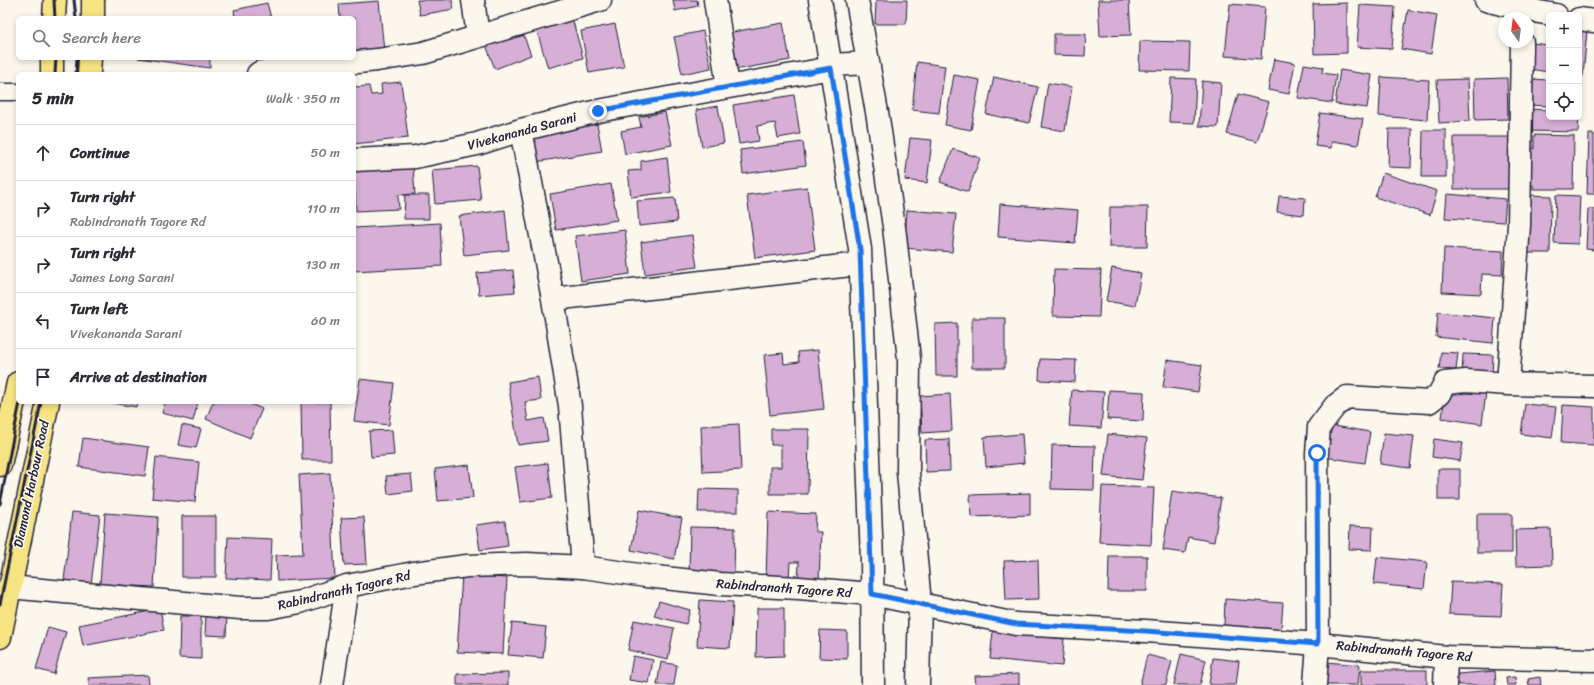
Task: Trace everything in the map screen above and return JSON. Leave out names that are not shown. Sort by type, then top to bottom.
[{"type":"highway","points":[[54,0],[54,16]]},
{"type":"highway","points":[[93,0],[93,16]]},
{"type":"highway","points":[[52,60],[52,72]]},
{"type":"highway","points":[[88,72],[90,60]]},
{"type":"highway","points":[[0,465],[16,392]]},
{"type":"highway","name":"Diamond Harbour Road","points":[[0,637],[48,404]]},
{"type":"street","points":[[473,0],[478,36]]},
{"type":"street","points":[[270,72],[378,60],[423,53],[600,0]]},
{"type":"street","points":[[715,0],[728,87]]},
{"type":"street","points":[[820,0],[860,250],[872,594],[873,685]]},
{"type":"street","points":[[857,0],[894,226],[909,359],[908,472],[920,604],[918,685]]},
{"type":"street","points":[[1486,0],[1517,12]]},
{"type":"street","points":[[1534,14],[1546,15]]},
{"type":"street","points":[[1582,20],[1594,22]]},
{"type":"street","points":[[1508,384],[1519,225],[1522,48]]},
{"type":"street","name":"Vivekananda Sarani","points":[[356,160],[415,157],[477,144],[521,130],[598,111],[831,67],[868,63]]},
{"type":"street","points":[[521,130],[553,299],[570,406],[583,567]]},
{"type":"street","points":[[553,299],[860,264]]},
{"type":"street","points":[[1315,685],[1318,644],[1317,453],[1319,427],[1335,406],[1347,397],[1429,402],[1439,394],[1446,383],[1466,380],[1508,384],[1594,386]]},
{"type":"street","name":"Rabindranath Tagore Rd","points":[[9,587],[240,608],[268,608],[300,602],[347,586],[414,573],[467,566],[527,564],[583,567],[720,584],[872,594],[1016,624],[1146,631],[1318,644],[1446,657],[1594,660]]},
{"type":"street","points":[[332,685],[347,586]]},
{"type":"street","points":[[1445,685],[1446,657]]},
{"type":"lane","points":[[0,92],[16,92]]},
{"type":"building","points":[[417,0],[452,0],[454,9],[420,15]]},
{"type":"building","points":[[673,0],[697,0],[698,6],[675,11]]},
{"type":"building","points":[[876,0],[907,0],[906,24],[875,24]]},
{"type":"building","points":[[1098,0],[1129,0],[1131,35],[1100,36]]},
{"type":"building","points":[[379,1],[384,51],[356,54],[356,16],[340,16],[339,4]]},
{"type":"building","points":[[267,3],[270,16],[235,16],[234,10]]},
{"type":"building","points":[[1347,3],[1347,53],[1314,54],[1313,4]]},
{"type":"building","points":[[1230,4],[1265,7],[1261,59],[1225,56]]},
{"type":"building","points":[[1360,5],[1395,7],[1392,49],[1357,47]]},
{"type":"building","points":[[1408,10],[1437,15],[1431,54],[1401,49]]},
{"type":"building","points":[[572,18],[583,58],[548,68],[536,28]]},
{"type":"building","points":[[783,23],[790,60],[734,70],[727,33]]},
{"type":"building","points":[[615,24],[624,67],[589,73],[581,31]]},
{"type":"building","points":[[1582,30],[1587,31],[1582,76]]},
{"type":"building","points":[[522,31],[531,55],[495,69],[486,45]]},
{"type":"building","points":[[703,31],[711,68],[682,74],[674,37]]},
{"type":"building","points":[[1054,34],[1086,34],[1085,56],[1054,55]]},
{"type":"building","points":[[1140,41],[1190,42],[1189,71],[1139,70]]},
{"type":"building","points":[[1534,43],[1546,45],[1546,72],[1529,69],[1531,48],[1534,48]]},
{"type":"building","points":[[1274,59],[1295,63],[1289,94],[1268,90]]},
{"type":"building","points":[[152,60],[210,60],[210,68]]},
{"type":"building","points":[[917,62],[945,66],[939,113],[912,110]]},
{"type":"building","points":[[1304,64],[1323,67],[1322,73],[1336,75],[1332,103],[1298,98]]},
{"type":"building","points":[[1340,70],[1372,75],[1367,108],[1335,104]]},
{"type":"building","points":[[954,75],[980,80],[971,130],[945,125]]},
{"type":"building","points":[[994,77],[1038,87],[1029,123],[986,114]]},
{"type":"building","points":[[1381,77],[1429,80],[1427,120],[1379,116]]},
{"type":"building","points":[[1171,78],[1196,79],[1194,123],[1169,122]]},
{"type":"building","points":[[1507,78],[1508,119],[1475,120],[1474,79]]},
{"type":"building","points":[[1468,79],[1470,121],[1439,123],[1437,80]]},
{"type":"building","points":[[1530,79],[1546,80],[1546,106],[1528,105]]},
{"type":"building","points":[[1202,81],[1221,83],[1218,127],[1199,126]]},
{"type":"building","points":[[401,82],[408,138],[356,144],[356,87],[369,86],[371,95],[382,94],[381,84]]},
{"type":"building","points":[[1048,83],[1072,87],[1065,131],[1041,127]]},
{"type":"building","points":[[1238,94],[1269,102],[1257,142],[1227,134]]},
{"type":"building","points":[[794,95],[800,134],[778,138],[775,123],[757,126],[759,141],[739,144],[733,105]]},
{"type":"building","points":[[718,106],[724,143],[702,147],[696,110]]},
{"type":"building","points":[[1528,109],[1546,110],[1546,120],[1579,120],[1578,132],[1527,131]]},
{"type":"building","points":[[665,112],[672,145],[625,154],[621,131],[641,127],[639,117]]},
{"type":"building","points":[[1320,113],[1363,119],[1358,145],[1332,141],[1331,148],[1315,146]]},
{"type":"building","points":[[597,124],[602,151],[536,162],[532,134]]},
{"type":"building","points":[[1389,129],[1412,129],[1411,168],[1388,167]]},
{"type":"building","points":[[1423,130],[1446,130],[1446,177],[1422,177]]},
{"type":"building","points":[[1589,134],[1594,134],[1594,194],[1587,194]]},
{"type":"building","points":[[1534,135],[1574,136],[1573,189],[1533,189],[1533,185],[1529,185],[1530,148],[1534,149]]},
{"type":"building","points":[[1454,137],[1510,137],[1510,189],[1454,189]]},
{"type":"building","points":[[910,138],[932,140],[927,183],[905,180]]},
{"type":"building","points":[[803,142],[806,165],[743,174],[740,150]]},
{"type":"building","points":[[953,149],[980,158],[968,192],[940,182]]},
{"type":"building","points":[[667,157],[671,192],[631,197],[628,171],[641,170],[641,161]]},
{"type":"building","points":[[477,166],[481,200],[435,204],[432,170]]},
{"type":"building","points":[[413,167],[415,194],[398,195],[399,209],[356,211],[356,171]]},
{"type":"building","points":[[1383,173],[1437,191],[1430,215],[1375,197]]},
{"type":"building","points":[[611,184],[617,220],[556,230],[550,194]]},
{"type":"building","points":[[807,187],[815,250],[755,258],[747,195]]},
{"type":"building","points":[[1447,194],[1506,199],[1504,222],[1445,218]]},
{"type":"building","points":[[405,195],[429,195],[429,219],[404,219]]},
{"type":"building","points":[[1528,195],[1551,196],[1550,253],[1526,253]]},
{"type":"building","points":[[1556,195],[1580,196],[1578,244],[1554,243]]},
{"type":"building","points":[[1279,196],[1305,198],[1304,215],[1277,212]]},
{"type":"building","points":[[675,198],[677,222],[639,226],[637,201]]},
{"type":"building","points":[[1000,204],[1078,210],[1075,243],[998,237]]},
{"type":"building","points":[[1110,207],[1148,207],[1147,247],[1109,247]]},
{"type":"building","points":[[1588,209],[1594,209],[1594,250],[1586,249]]},
{"type":"building","points":[[505,210],[509,250],[464,255],[459,216]]},
{"type":"building","points":[[907,210],[956,214],[952,252],[904,248]]},
{"type":"building","points":[[440,223],[442,266],[356,271],[356,228]]},
{"type":"building","points":[[625,230],[630,274],[581,281],[575,236]]},
{"type":"building","points":[[692,235],[697,267],[645,274],[641,242]]},
{"type":"building","points":[[1444,248],[1503,251],[1502,275],[1482,274],[1481,294],[1442,292]]},
{"type":"building","points":[[1112,268],[1141,273],[1135,306],[1106,301]]},
{"type":"building","points":[[1054,269],[1101,270],[1099,317],[1053,316]]},
{"type":"building","points":[[513,270],[515,292],[479,295],[477,273]]},
{"type":"building","points":[[1438,312],[1495,318],[1493,343],[1436,337]]},
{"type":"building","points":[[972,318],[1005,318],[1005,368],[972,368]]},
{"type":"building","points":[[957,323],[957,376],[936,376],[935,324]]},
{"type":"building","points":[[818,350],[824,409],[770,415],[764,355],[783,353],[784,364],[799,362],[798,352]]},
{"type":"building","points":[[1441,352],[1458,353],[1456,370],[1439,369]]},
{"type":"building","points":[[1463,354],[1493,355],[1492,378],[1462,376]]},
{"type":"building","points":[[1040,359],[1076,360],[1075,382],[1039,380]]},
{"type":"building","points":[[1167,360],[1202,365],[1198,392],[1163,387]]},
{"type":"building","points":[[538,377],[541,400],[525,402],[528,421],[544,418],[548,441],[518,445],[508,382]]},
{"type":"building","points":[[360,379],[394,383],[389,425],[354,421]]},
{"type":"building","points":[[1446,387],[1486,392],[1482,424],[1442,418]]},
{"type":"building","points":[[1072,390],[1104,392],[1101,428],[1069,426]]},
{"type":"building","points":[[1109,390],[1144,392],[1143,421],[1107,419]]},
{"type":"building","points":[[950,394],[952,431],[922,433],[920,396]]},
{"type":"building","points":[[118,404],[137,404],[136,407]]},
{"type":"building","points":[[164,404],[197,404],[193,421],[162,413]]},
{"type":"building","points":[[212,404],[251,404],[262,409],[250,438],[206,419]]},
{"type":"building","points":[[301,404],[330,404],[331,460],[302,460]]},
{"type":"building","points":[[1525,404],[1556,407],[1552,438],[1521,434]]},
{"type":"building","points":[[1563,405],[1594,407],[1594,445],[1561,443]]},
{"type":"building","points":[[739,424],[741,470],[703,472],[701,426]]},
{"type":"building","points":[[182,425],[201,429],[196,448],[178,445]]},
{"type":"building","points":[[1328,425],[1370,432],[1365,463],[1324,457]]},
{"type":"building","points":[[771,429],[809,429],[808,494],[770,494],[770,467],[781,467],[781,445],[771,445]]},
{"type":"building","points":[[392,430],[394,455],[371,457],[369,431]]},
{"type":"building","points":[[1384,433],[1414,436],[1410,468],[1380,464]]},
{"type":"building","points":[[1022,434],[1024,463],[986,467],[984,437]]},
{"type":"building","points":[[1108,434],[1147,438],[1142,480],[1103,476]]},
{"type":"building","points":[[83,438],[149,447],[145,476],[79,467]]},
{"type":"building","points":[[949,439],[950,471],[926,472],[925,440]]},
{"type":"building","points":[[1434,439],[1463,443],[1460,461],[1432,457]]},
{"type":"building","points":[[1052,445],[1095,446],[1094,490],[1051,489]]},
{"type":"building","points":[[156,457],[199,462],[195,502],[152,498]]},
{"type":"building","points":[[548,463],[552,498],[520,502],[515,467]]},
{"type":"building","points":[[469,465],[473,498],[438,501],[435,469]]},
{"type":"building","points":[[1438,469],[1460,469],[1460,500],[1438,500]]},
{"type":"building","points":[[330,473],[335,578],[277,581],[276,555],[303,554],[299,475]]},
{"type":"building","points":[[411,474],[413,491],[388,494],[386,476]]},
{"type":"building","points":[[1102,486],[1154,488],[1151,545],[1099,542]]},
{"type":"building","points":[[699,489],[738,490],[738,512],[698,512]]},
{"type":"building","points":[[1172,491],[1221,498],[1214,542],[1188,537],[1185,553],[1163,550]]},
{"type":"building","points":[[1030,493],[1030,515],[971,517],[970,495]]},
{"type":"building","points":[[639,510],[682,518],[674,559],[631,550]]},
{"type":"building","points":[[72,512],[100,515],[91,584],[64,581]]},
{"type":"building","points":[[768,512],[816,514],[815,532],[821,532],[819,580],[798,580],[799,562],[790,562],[789,579],[766,579]]},
{"type":"building","points":[[105,513],[158,517],[154,587],[100,584]]},
{"type":"building","points":[[1477,514],[1512,514],[1512,553],[1477,553]]},
{"type":"building","points":[[182,516],[216,516],[216,577],[182,577]]},
{"type":"building","points":[[364,517],[367,564],[344,565],[341,518]]},
{"type":"building","points":[[505,521],[508,546],[480,550],[476,525]]},
{"type":"building","points":[[1350,526],[1373,527],[1372,550],[1349,549]]},
{"type":"building","points":[[690,527],[735,528],[734,576],[689,574]]},
{"type":"building","points":[[1551,529],[1552,565],[1516,566],[1515,530]]},
{"type":"building","points":[[228,537],[272,539],[270,580],[226,578]]},
{"type":"building","points":[[1109,556],[1147,556],[1147,591],[1108,591]]},
{"type":"building","points":[[1377,557],[1427,562],[1424,589],[1374,584]]},
{"type":"building","points":[[1038,560],[1039,599],[1006,600],[1004,561]]},
{"type":"building","points":[[462,575],[507,578],[503,654],[457,652]]},
{"type":"building","points":[[1451,582],[1503,584],[1501,616],[1449,614]]},
{"type":"building","points":[[1225,599],[1283,603],[1281,630],[1224,626]]},
{"type":"building","points":[[700,600],[733,602],[730,648],[697,646]]},
{"type":"building","points":[[659,601],[690,610],[686,624],[654,616]]},
{"type":"building","points":[[757,608],[784,608],[784,656],[756,657]]},
{"type":"building","points":[[160,609],[164,630],[83,646],[79,625]]},
{"type":"building","points":[[206,614],[227,615],[226,636],[205,635]]},
{"type":"building","points":[[180,616],[201,616],[201,659],[179,658]]},
{"type":"building","points":[[634,620],[674,628],[668,659],[628,650]]},
{"type":"building","points":[[512,623],[546,627],[543,658],[508,655]]},
{"type":"building","points":[[48,627],[66,632],[54,674],[36,669]]},
{"type":"building","points":[[820,630],[847,631],[847,659],[819,658]]},
{"type":"building","points":[[993,631],[1064,639],[1062,666],[990,659]]},
{"type":"building","points":[[1181,654],[1206,660],[1200,685],[1174,685]]},
{"type":"building","points":[[1147,655],[1172,661],[1166,685],[1140,685]]},
{"type":"building","points":[[633,656],[653,660],[649,683],[629,680]]},
{"type":"building","points":[[1213,658],[1239,661],[1236,685],[1209,685]]},
{"type":"building","points":[[661,662],[677,665],[674,685],[657,685]]},
{"type":"building","points":[[1326,662],[1360,665],[1358,685],[1325,685]]},
{"type":"building","points":[[1361,670],[1427,670],[1427,685],[1361,685]]},
{"type":"building","points":[[1495,671],[1496,685],[1458,685],[1458,674]]},
{"type":"building","points":[[508,673],[508,685],[457,685],[457,674]]},
{"type":"building","points":[[1019,674],[1019,685],[976,685],[975,676]]},
{"type":"building","points":[[148,675],[149,685],[89,685],[88,678]]},
{"type":"building","points":[[1515,677],[1516,685],[1507,685],[1506,678]]},
{"type":"building","points":[[1540,677],[1541,685],[1529,685],[1528,679]]},
{"type":"railway","points":[[54,0],[55,16]]},
{"type":"railway","points":[[74,0],[76,16]]},
{"type":"railway","points":[[55,72],[56,60]]},
{"type":"railway","points":[[76,72],[77,60]]},
{"type":"railway","points":[[0,504],[20,404]]},
{"type":"railway","points":[[0,604],[41,404]]},
{"type":"route","points":[[598,111],[831,68],[860,250],[872,594],[1016,624],[1146,631],[1318,644],[1317,453]]}]
